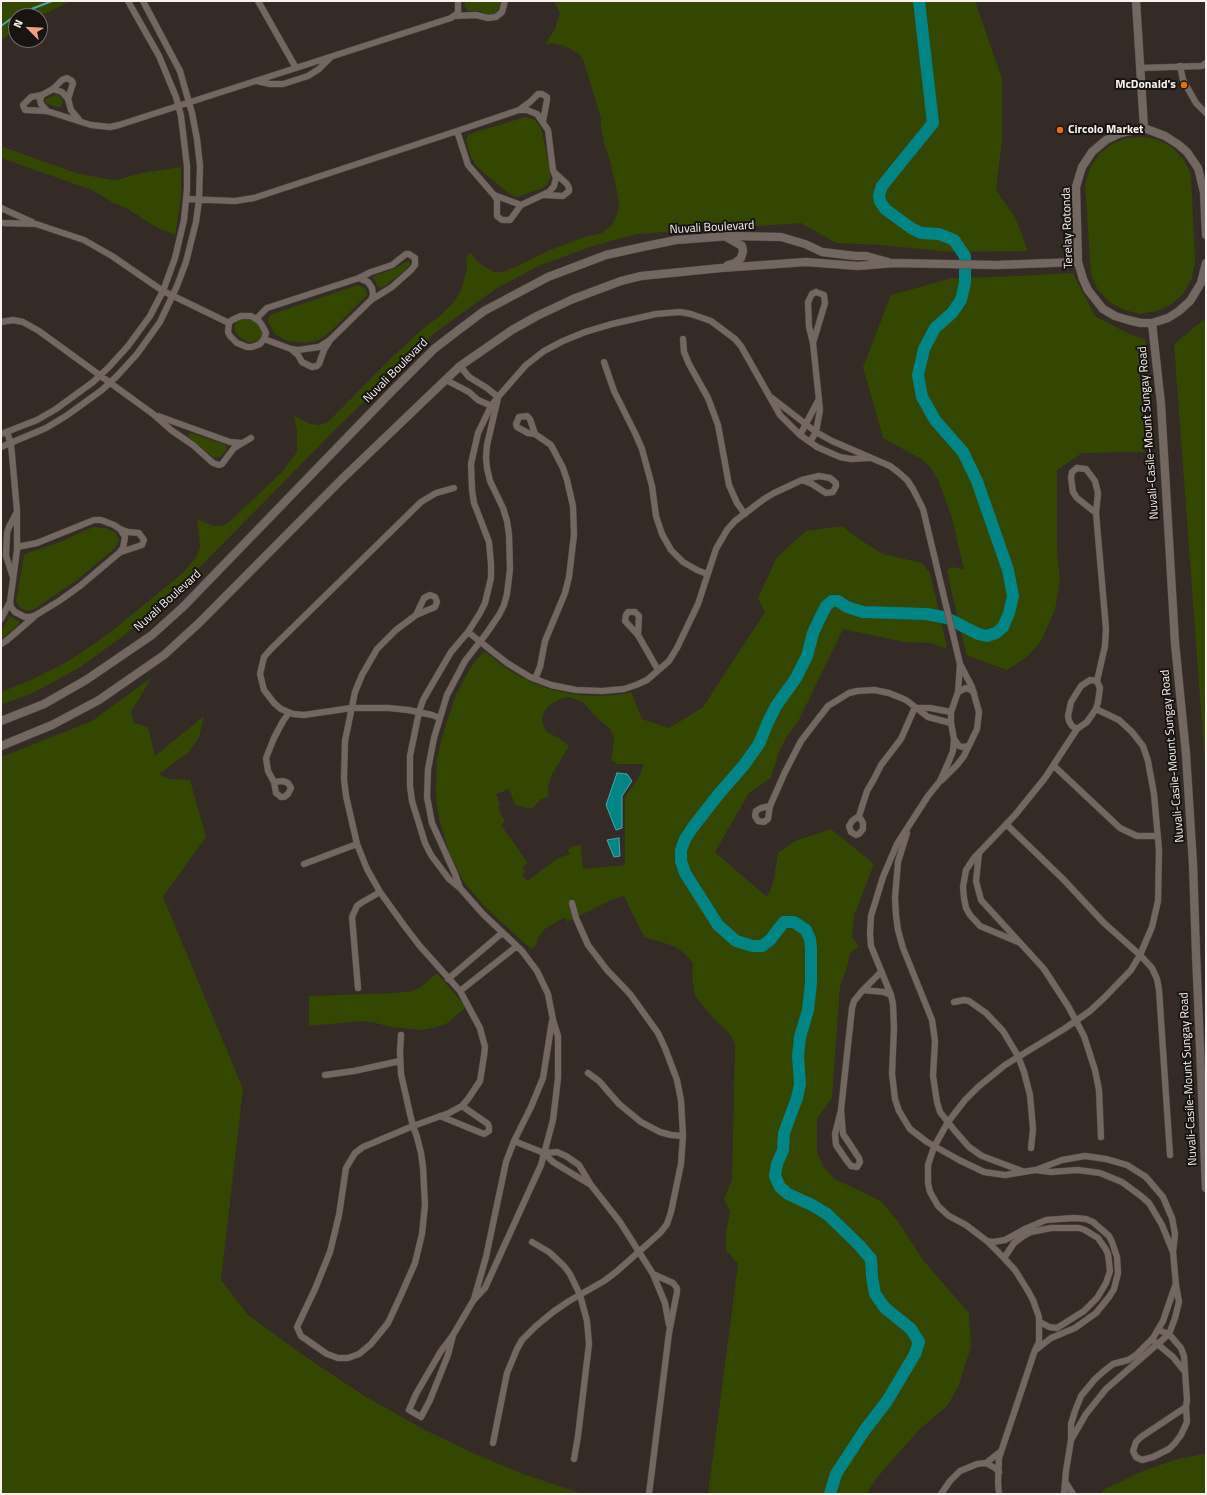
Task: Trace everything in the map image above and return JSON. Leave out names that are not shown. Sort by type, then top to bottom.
[{"type":"main road","points":[[1136,1],[1144,128],[1165,136],[1179,145],[1187,152],[1198,168],[1205,192],[1206,235]]},
{"type":"main road","name":"Terelay Rotonda","points":[[1144,128],[1121,134],[1106,140],[1092,152],[1082,167],[1076,187],[1078,262],[1088,290],[1103,308],[1115,316],[1141,323],[1152,323],[1168,318],[1179,312],[1190,301],[1201,283],[1206,263]]},
{"type":"main road","points":[[721,268],[735,263],[741,258],[744,251],[742,246],[726,237]]},
{"type":"main road","name":"Nuvali Boulevard","points":[[1,721],[44,704],[86,680],[152,635],[184,606],[434,349],[484,311],[548,277],[606,255],[676,240],[726,237],[781,237],[805,244],[822,252],[866,256],[894,264]]},
{"type":"main road","name":"Nuvali Boulevard","points":[[1,746],[52,725],[99,700],[164,655],[199,623],[342,479],[460,366],[512,330],[573,299],[621,281],[672,272],[721,268],[806,262],[858,266],[894,264],[996,265],[1078,262]]},
{"type":"main road","name":"Nuvali-Casile-Mount Sungay Road","points":[[1152,323],[1161,404],[1175,643],[1186,754],[1193,864],[1206,1188]]},
{"type":"street","points":[[1,618],[10,602],[17,547],[17,511],[11,444],[4,433],[37,420],[56,409],[101,375],[128,346],[150,316],[163,291],[180,241],[187,199],[188,166],[178,106],[160,56],[128,1]]},
{"type":"street","points":[[1,447],[46,428],[66,416],[110,383],[137,354],[160,322],[173,296],[188,256],[196,222],[199,200],[200,166],[197,139],[190,103],[180,71],[143,1]]},
{"type":"street","points":[[258,1],[296,68]]},
{"type":"street","points":[[455,16],[459,9],[458,1]]},
{"type":"street","points":[[80,121],[71,110],[68,99],[72,83],[70,79],[65,78],[53,89],[42,95],[31,97],[23,105],[23,108],[29,111],[47,111],[91,125],[110,127],[190,103],[455,16],[476,15],[488,18],[496,17],[502,12],[505,1]]},
{"type":"street","points":[[256,81],[270,84],[283,84],[308,76],[319,69],[331,57]]},
{"type":"street","points":[[1140,68],[1202,66],[1206,64]]},
{"type":"street","points":[[1180,66],[1183,80],[1196,103],[1206,113]]},
{"type":"street","points":[[53,89],[58,90],[68,99]]},
{"type":"street","points":[[187,199],[236,201],[254,198],[457,132],[519,110],[538,94],[545,95],[547,100],[543,123]]},
{"type":"street","points":[[42,95],[40,100],[41,104],[47,111]]},
{"type":"street","points":[[457,132],[468,165],[494,195],[496,200],[497,216],[502,220],[510,220],[521,205],[549,192],[554,186],[556,178],[553,170],[548,130],[537,114],[527,110],[519,110]]},
{"type":"street","points":[[541,196],[548,194],[563,196],[569,191],[567,184],[553,170]]},
{"type":"street","points":[[494,195],[521,205]]},
{"type":"street","points":[[1,208],[36,224],[72,234],[95,245],[163,291],[229,323]]},
{"type":"street","points":[[1,223],[36,224]]},
{"type":"street","points":[[256,319],[267,308],[359,278],[392,265],[406,254],[409,254],[415,258],[414,265],[411,270],[392,287],[371,300],[330,340],[318,347],[312,349],[291,349],[264,339]]},
{"type":"street","points":[[359,278],[364,279],[371,284],[373,295],[371,300]]},
{"type":"street","points":[[810,442],[816,432],[820,417],[813,343],[809,327],[808,302],[812,294],[816,292],[824,295],[825,303],[813,343]]},
{"type":"street","points":[[453,1335],[448,1355],[430,1400],[421,1417],[408,1410],[441,1351],[453,1335],[474,1301],[485,1288],[525,1201],[544,1153],[553,1120],[558,1078],[558,1036],[553,1020],[551,1006],[543,982],[531,961],[483,914],[460,888],[449,880],[431,855],[420,830],[412,801],[410,786],[410,756],[418,712],[423,700],[451,652],[468,632],[485,603],[491,578],[489,542],[474,503],[471,476],[471,464],[478,433],[498,396],[526,365],[544,351],[585,332],[638,317],[674,312],[691,314],[711,321],[735,339],[741,346],[780,415],[792,429],[800,435],[822,449],[840,457],[851,459],[870,458]]},
{"type":"street","points":[[241,316],[251,316],[256,319],[265,330],[264,339],[260,344],[252,347],[237,343],[230,336],[228,332],[229,323],[232,320],[241,316]]},
{"type":"street","points":[[1,322],[13,320],[33,326],[153,414],[197,448],[213,463],[219,465],[222,464],[234,448],[251,438]]},
{"type":"street","points":[[683,338],[684,352],[708,398],[718,425],[729,485],[737,503],[745,514]]},
{"type":"street","points":[[291,349],[307,366],[315,366],[319,364],[324,350],[330,340]]},
{"type":"street","points":[[604,362],[614,391],[642,449],[652,486],[657,521],[662,534],[671,550],[680,559],[706,574]]},
{"type":"street","points":[[460,366],[469,377],[498,396]]},
{"type":"street","points":[[446,380],[469,392],[478,400],[493,407]]},
{"type":"street","points":[[770,397],[816,432],[890,466],[907,480],[919,500],[930,531],[943,595],[960,664],[975,694],[979,712],[977,729],[969,746],[957,765],[940,781],[928,796],[897,844],[883,878],[871,916],[871,946],[891,994],[894,1028],[892,1044],[892,1074],[895,1099],[899,1111],[910,1129],[934,1147],[984,1172],[1005,1175],[1035,1170],[1051,1172],[1078,1170],[1100,1173],[1122,1182],[1142,1196],[1148,1203],[1162,1225],[1173,1252]]},
{"type":"street","points":[[800,435],[819,399]]},
{"type":"street","points":[[460,888],[437,835],[429,810],[427,797],[428,769],[434,738],[447,695],[459,671],[494,624],[504,605],[510,569],[511,551],[507,521],[503,508],[490,481],[487,468],[487,445],[493,407]]},
{"type":"street","points":[[153,414],[230,442],[242,443]]},
{"type":"street","points":[[183,437],[188,428]]},
{"type":"street","points":[[535,434],[552,445],[563,468],[573,506],[574,535],[567,585],[546,641],[540,667],[535,679]]},
{"type":"street","points":[[1022,944],[980,926],[975,922],[966,908],[963,887],[964,878],[970,864],[1007,825],[1031,796],[1054,766],[1077,729],[1085,724],[1096,709],[1100,691],[1098,681],[1105,646],[1106,629],[1096,513],[1098,493],[1095,481],[1086,469],[1077,468],[1072,472],[1071,478],[1073,492],[1077,498],[1096,513]]},
{"type":"street","points":[[468,632],[507,663],[535,679],[551,685],[576,690],[613,691],[636,685],[647,680],[669,661],[682,638],[698,604],[706,574],[721,539],[735,521],[774,492],[802,480],[812,477],[825,477],[833,481],[836,486],[833,492],[826,493],[812,484],[802,480]]},
{"type":"street","points":[[440,718],[418,712],[389,708],[351,708],[304,715],[289,713],[274,703],[264,690],[260,674],[264,657],[271,649],[421,502],[436,493],[454,488]]},
{"type":"street","points":[[13,579],[6,556],[7,532],[17,511]]},
{"type":"street","points":[[17,547],[45,541],[94,520],[108,522],[128,532],[139,533],[144,543],[140,546],[119,553]]},
{"type":"street","points":[[1,644],[36,616],[80,586],[119,553],[125,542],[125,537],[120,529]]},
{"type":"street","points":[[10,602],[15,612],[20,615],[25,617],[36,616]]},
{"type":"street","points":[[401,1035],[400,1062],[405,1094],[413,1126],[421,1153],[425,1187],[424,1221],[415,1262],[394,1311],[380,1334],[359,1354],[348,1358],[333,1356],[301,1336],[297,1330],[297,1327],[315,1290],[330,1252],[339,1215],[346,1168],[355,1153],[363,1147],[413,1126],[440,1116],[462,1106],[480,1081],[485,1047],[480,1028],[460,992],[419,945],[380,892],[360,856],[346,796],[344,779],[345,741],[355,692],[362,675],[377,649],[391,634],[416,615]]},
{"type":"street","points":[[638,636],[658,670]]},
{"type":"street","points":[[940,781],[953,751],[954,739],[951,723],[951,712],[958,692],[960,664]]},
{"type":"street","points":[[1077,729],[1072,726],[1069,721],[1068,716],[1071,702],[1081,686],[1090,680],[1098,681]]},
{"type":"street","points":[[958,692],[966,688],[975,694]]},
{"type":"street","points":[[770,806],[801,741],[824,711],[838,699],[858,691],[882,691],[900,697],[928,717],[951,723]]},
{"type":"street","points":[[917,708],[930,708],[951,712]]},
{"type":"street","points":[[859,816],[881,765],[901,739],[917,708]]},
{"type":"street","points":[[1000,1494],[998,1483],[1001,1450],[1039,1342],[1040,1322],[1033,1300],[1018,1276],[1004,1258],[987,1241],[966,1225],[943,1211],[934,1199],[928,1183],[927,1174],[934,1147],[948,1122],[965,1100],[1000,1068],[1052,1037],[1090,1011],[1119,984],[1131,970],[1148,939],[1155,917],[1159,878],[1158,836],[1151,774],[1146,754],[1138,738],[1123,723],[1096,709]]},
{"type":"street","points":[[274,782],[268,771],[266,758],[274,738],[289,713]]},
{"type":"street","points":[[954,739],[959,746],[969,746]]},
{"type":"street","points":[[1054,766],[1120,828],[1137,836],[1158,836]]},
{"type":"street","points":[[1007,825],[1064,880],[1104,923],[1140,955],[1152,968],[1157,979],[1159,990],[1170,1155]]},
{"type":"street","points":[[909,826],[898,862],[895,898],[898,930],[909,964],[932,1020],[936,1051],[933,1076],[934,1090],[940,1112],[962,1139],[976,1152],[991,1160],[1022,1171]]},
{"type":"street","points":[[304,864],[357,844]]},
{"type":"street","points":[[980,853],[976,882],[981,900],[1022,944],[1057,988],[1076,1021],[1091,1054],[1100,1104],[1101,1137]]},
{"type":"street","points":[[358,988],[352,916],[357,906],[380,892]]},
{"type":"street","points":[[493,1443],[507,1373],[522,1340],[536,1326],[569,1301],[604,1281],[660,1233],[667,1224],[671,1212],[681,1164],[683,1136],[681,1100],[665,1048],[658,1033],[633,998],[607,970],[588,945],[576,918],[572,903]]},
{"type":"street","points":[[448,979],[502,932]]},
{"type":"street","points":[[460,992],[517,946]]},
{"type":"street","points":[[841,1110],[843,1134],[859,1158],[860,1162],[857,1168],[851,1166],[838,1150],[835,1134],[841,1110],[852,1008],[854,1001],[881,972]]},
{"type":"street","points":[[863,990],[891,994]]},
{"type":"street","points":[[954,1002],[964,1000],[969,1001],[986,1013],[1003,1031],[1018,1056],[1027,1082],[1031,1103],[1033,1129],[1031,1148]]},
{"type":"street","points":[[474,1301],[489,1243],[506,1162],[543,1078],[553,1020]]},
{"type":"street","points":[[325,1075],[400,1062]]},
{"type":"street","points":[[588,1073],[599,1081],[619,1104],[641,1122],[660,1132],[683,1136]]},
{"type":"street","points":[[440,1116],[484,1134],[487,1133],[489,1129],[488,1124],[462,1106]]},
{"type":"street","points":[[514,1141],[544,1153],[553,1162],[590,1185]]},
{"type":"street","points":[[544,1153],[557,1152],[573,1160],[581,1169],[590,1185],[615,1216],[653,1274],[665,1303],[669,1333]]},
{"type":"street","points":[[1035,1170],[1062,1160],[1085,1156],[1117,1161],[1137,1171],[1154,1186],[1168,1206],[1175,1234],[1173,1252],[1179,1302],[1169,1334],[1106,1388],[1086,1414],[1071,1440]]},
{"type":"street","points":[[987,1241],[993,1242],[1005,1240],[1025,1228],[1046,1220],[1074,1218],[1093,1222],[1109,1236],[1116,1249],[1119,1264],[1117,1280],[1114,1289],[1096,1313],[1075,1328],[1051,1338],[1035,1350]]},
{"type":"street","points":[[1004,1258],[1014,1243],[1022,1237],[1031,1232],[1051,1228],[1079,1228],[1085,1230],[1098,1238],[1108,1254],[1110,1264],[1109,1277],[1097,1298],[1084,1311],[1057,1328],[1049,1327],[1040,1322]]},
{"type":"street","points":[[532,1242],[549,1252],[564,1266],[580,1295],[587,1321],[588,1344],[574,1459]]},
{"type":"street","points":[[1110,1264],[1119,1264]]},
{"type":"street","points":[[650,1494],[669,1333],[677,1292],[677,1288],[673,1283],[653,1274]]},
{"type":"street","points":[[1064,1494],[1072,1424],[1081,1396],[1095,1379],[1113,1364],[1128,1360],[1136,1355],[1153,1338],[1167,1312],[1176,1285]]},
{"type":"street","points":[[1158,1330],[1169,1334],[1181,1348],[1184,1356],[1187,1422],[1181,1435],[1175,1443],[1165,1451],[1153,1458],[1142,1460],[1136,1457],[1133,1451],[1136,1442],[1141,1437],[1186,1407]]},
{"type":"street","points":[[1153,1338],[1157,1344],[1173,1357],[1185,1372]]},
{"type":"street","points":[[941,1494],[960,1470],[977,1464],[986,1463],[1001,1450]]},
{"type":"street","points":[[986,1463],[999,1472]]},
{"type":"street","points":[[1066,1483],[1073,1494]]},
{"type":"green space","points":[[1,1],[71,1],[48,12],[48,8],[8,8],[8,35],[1,41]]},
{"type":"green space","points":[[464,1],[501,2],[498,10],[489,15],[480,11],[468,11],[465,7]]},
{"type":"green space","points":[[554,1],[975,1],[1002,79],[1002,139],[996,190],[1015,217],[1028,251],[951,252],[880,245],[836,243],[801,223],[637,234],[593,246],[541,265],[497,288],[436,332],[336,429],[189,578],[126,634],[79,668],[35,692],[1,705],[1,692],[31,680],[63,664],[82,652],[108,634],[184,572],[197,556],[200,546],[197,519],[213,526],[222,526],[228,523],[282,472],[297,452],[297,429],[294,416],[311,424],[319,425],[328,422],[393,356],[453,303],[461,291],[467,269],[466,257],[471,253],[478,262],[485,267],[495,272],[503,272],[550,250],[584,237],[602,233],[612,225],[619,206],[617,192],[610,160],[604,144],[601,118],[583,59],[578,53],[562,45],[551,43],[545,45],[555,29],[560,13]]},
{"type":"green space","points":[[57,94],[63,103],[61,107],[56,107],[44,102],[46,99]]},
{"type":"green space","points":[[525,117],[535,120],[541,128],[551,173],[550,179],[545,187],[518,197],[508,193],[477,167],[471,157],[466,141],[468,135],[472,133]]},
{"type":"green space","points":[[1143,137],[1159,140],[1173,148],[1184,160],[1191,174],[1195,261],[1192,278],[1184,293],[1172,304],[1157,311],[1140,314],[1124,310],[1109,302],[1098,290],[1091,275],[1085,184],[1090,168],[1099,154],[1112,144],[1127,138]]},
{"type":"green space","points":[[1,146],[76,173],[107,179],[117,180],[141,173],[181,167],[181,198],[175,235],[156,227],[128,209],[112,202],[92,190],[1,158]]},
{"type":"green space","points":[[406,262],[409,262],[410,264],[404,271],[382,288],[378,287],[373,277],[374,276],[396,268]]},
{"type":"green space","points":[[1073,273],[1095,316],[1125,332],[1146,340],[1144,452],[1082,453],[1057,470],[1057,552],[1060,580],[1055,610],[1041,641],[1027,657],[1007,670],[968,656],[965,650],[947,571],[951,567],[964,569],[951,515],[938,480],[930,467],[923,460],[883,438],[863,367],[891,295],[952,278]]},
{"type":"green space","points":[[358,285],[365,288],[367,295],[332,330],[319,340],[305,343],[287,341],[275,334],[268,322],[268,318],[272,314]]},
{"type":"green space","points":[[1206,318],[1206,779],[1174,344]]},
{"type":"green space","points":[[251,319],[263,330],[263,336],[259,340],[248,342],[240,338],[234,330],[235,324],[238,321]]},
{"type":"green space","points":[[191,433],[226,445],[226,451],[221,457],[214,458],[189,437],[188,435]]},
{"type":"green space","points":[[842,526],[883,554],[922,563],[930,573],[947,647],[944,648],[931,643],[904,642],[843,629],[798,722],[786,738],[779,752],[771,778],[749,793],[715,852],[767,897],[773,884],[778,853],[795,841],[831,829],[874,864],[855,913],[852,936],[859,947],[850,953],[840,987],[832,1097],[817,1119],[817,1152],[824,1168],[835,1179],[881,1201],[897,1220],[923,1260],[969,1313],[971,1347],[958,1387],[948,1405],[920,1429],[901,1450],[875,1480],[868,1492],[869,1494],[708,1494],[738,1264],[726,1250],[726,1231],[730,1212],[724,1199],[732,1179],[735,1044],[730,1034],[714,1019],[695,996],[692,976],[693,963],[684,953],[674,946],[644,937],[624,896],[611,900],[567,922],[565,917],[546,928],[538,938],[536,945],[531,949],[483,905],[464,882],[450,855],[440,822],[437,806],[437,759],[443,733],[456,694],[471,667],[482,653],[487,653],[504,667],[519,676],[549,689],[579,695],[597,696],[631,692],[642,719],[668,728],[691,715],[703,707],[765,612],[758,598],[777,557],[806,531]],"holes":[[[569,697],[583,702],[595,716],[610,729],[614,738],[611,760],[618,764],[644,764],[640,775],[625,797],[625,865],[583,869],[581,845],[571,847],[568,850],[570,854],[558,858],[527,881],[522,874],[526,872],[522,867],[528,863],[501,825],[505,822],[498,807],[500,805],[496,794],[509,789],[515,805],[532,809],[540,800],[549,796],[548,787],[551,776],[569,746],[559,738],[547,732],[543,725],[542,717],[551,704],[563,698]]]},
{"type":"green space","points":[[93,527],[105,528],[116,533],[119,540],[115,548],[77,580],[33,610],[28,611],[20,608],[16,601],[24,555],[55,544]]},
{"type":"green space","points":[[10,616],[19,622],[19,624],[3,638],[1,638],[1,632]]},
{"type":"green space","points":[[152,677],[131,712],[134,723],[148,727],[155,756],[204,716],[199,737],[189,752],[159,774],[169,779],[190,780],[206,837],[163,897],[243,1089],[221,1280],[248,1315],[303,1355],[363,1395],[423,1429],[473,1453],[523,1474],[583,1494],[1,1494],[1,757],[92,721]]},
{"type":"green space","points":[[437,973],[466,1007],[446,1024],[421,1030],[391,1027],[361,1021],[309,1026],[309,996],[413,991],[421,987]]},
{"type":"green space","points":[[1206,1454],[1206,1494],[1099,1494],[1107,1488],[1143,1471],[1174,1460]]},
{"type":"water","points":[[617,773],[627,774],[632,781],[622,796],[622,828],[616,830],[606,805]]},
{"type":"water","points":[[619,838],[620,856],[614,857],[607,840]]},
{"type":"waterway","points":[[1,26],[16,15],[52,1]]},
{"type":"waterway","points":[[830,1494],[836,1474],[864,1431],[887,1401],[915,1354],[919,1342],[911,1329],[885,1308],[875,1294],[871,1259],[859,1245],[827,1214],[788,1194],[780,1187],[775,1176],[777,1164],[783,1150],[784,1133],[797,1098],[800,1084],[798,1056],[800,1037],[808,1010],[811,983],[811,948],[810,939],[806,930],[794,922],[784,922],[770,940],[762,946],[753,946],[736,941],[718,925],[685,873],[681,861],[681,850],[685,839],[693,827],[744,765],[759,744],[776,706],[796,678],[807,656],[813,633],[826,606],[832,601],[838,601],[847,607],[863,612],[927,614],[947,618],[978,634],[987,636],[996,633],[1003,627],[1009,613],[1013,596],[1008,570],[977,481],[963,452],[935,420],[922,397],[918,375],[924,349],[935,328],[952,313],[961,300],[965,283],[965,256],[954,240],[939,234],[921,233],[911,228],[885,209],[880,201],[879,195],[882,186],[933,123],[919,1]]},
{"type":"place","name":"McDonald's","points":[[1184,85]]},
{"type":"place","name":"Circolo Market","points":[[1060,130]]}]
